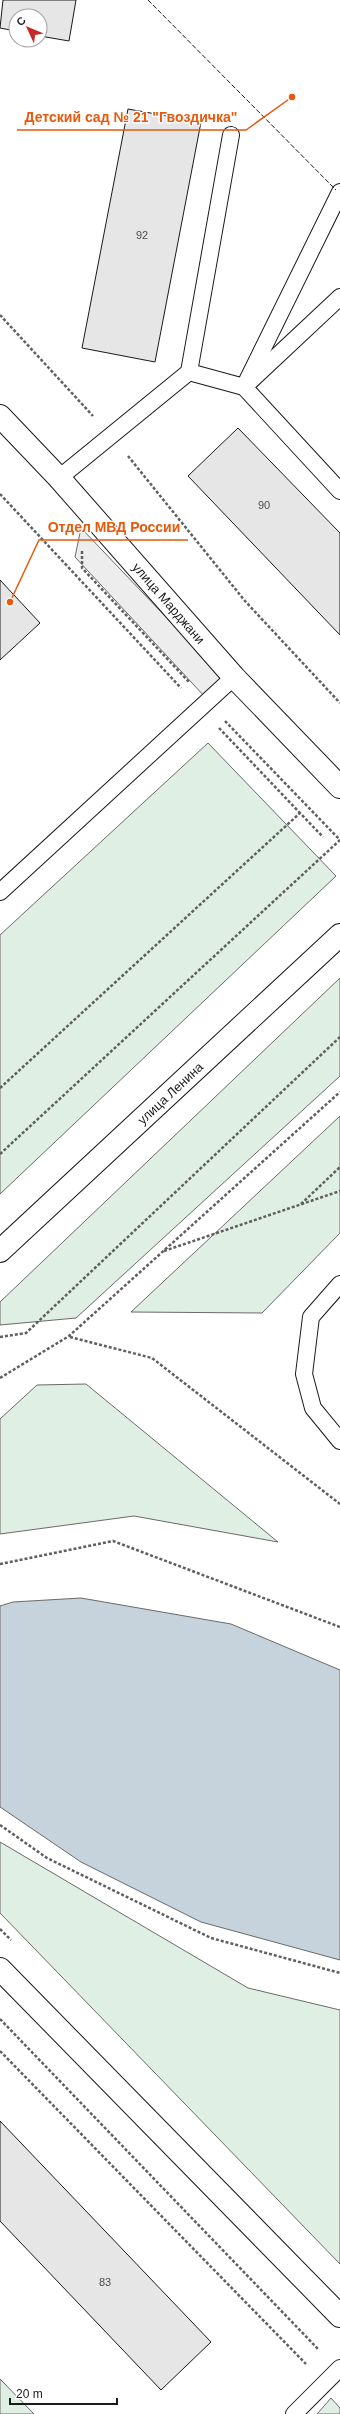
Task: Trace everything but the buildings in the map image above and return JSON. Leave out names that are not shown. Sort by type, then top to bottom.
[{"type":"street","name":"улица Марджани","points":[[0,416],[59,478],[234,677],[340,787]]},
{"type":"street","name":"улица Ленина","points":[[0,1251],[340,935]]},
{"type":"street","points":[[0,1970],[340,2316]]},
{"type":"lane","points":[[59,478],[112,437],[189,372],[231,135]]},
{"type":"lane","points":[[244,387],[340,192]]},
{"type":"lane","points":[[244,387],[340,297]]},
{"type":"lane","points":[[189,372],[244,387],[340,491]]},
{"type":"lane","points":[[0,892],[234,677]]},
{"type":"lane","points":[[340,1284],[311,1317],[304,1374],[313,1408],[340,1441]]},
{"type":"lane","points":[[294,2414],[339,2369]]},
{"type":"path","points":[[0,315],[112,437],[245,600],[340,703]]},
{"type":"path","points":[[0,494],[323,837]]},
{"type":"path","points":[[0,1088],[300,813]]},
{"type":"path","points":[[0,1154],[340,840]]},
{"type":"path","points":[[0,1337],[26,1333],[340,1038]]},
{"type":"path","points":[[0,1378],[69,1336],[340,1092]]},
{"type":"path","points":[[301,1205],[340,1167]]},
{"type":"path","points":[[164,1252],[340,1191]]},
{"type":"path","points":[[69,1336],[152,1358],[340,1504]]},
{"type":"path","points":[[0,1564],[113,1541],[340,1627]]},
{"type":"path","points":[[0,1825],[47,1858],[211,1938],[340,1973]]},
{"type":"path","points":[[0,2019],[339,2369]]},
{"type":"path","points":[[0,2051],[325,2383]]},
{"type":"green space","points":[[208,743],[336,876],[0,1194],[0,935]]},
{"type":"green space","points":[[340,978],[340,1076],[76,1318],[0,1325],[0,1302]]},
{"type":"green space","points":[[340,1116],[340,1233],[262,1313],[131,1312]]},
{"type":"green space","points":[[86,1384],[278,1542],[134,1516],[0,1534],[0,1419],[37,1385]]},
{"type":"green space","points":[[0,1842],[248,1988],[340,2010],[340,2264],[0,1913]]},
{"type":"green space","points":[[0,2379],[34,2414],[0,2414]]},
{"type":"green space","points":[[331,2398],[340,2408],[340,2414],[317,2414]]},
{"type":"shaded area","points":[[81,528],[225,679],[206,698],[75,557]]},
{"type":"shaded area","points":[[81,1598],[231,1624],[340,1670],[340,1960],[201,1922],[81,1862],[0,1807],[0,1606],[13,1602]]},
{"type":"fence","points":[[148,0],[336,190]]},
{"type":"place","name":"Детский сад № 21 \"Гвоздичка\"","points":[[292,97]]},
{"type":"place","name":"Отдел МВД России","points":[[10,602]]}]
